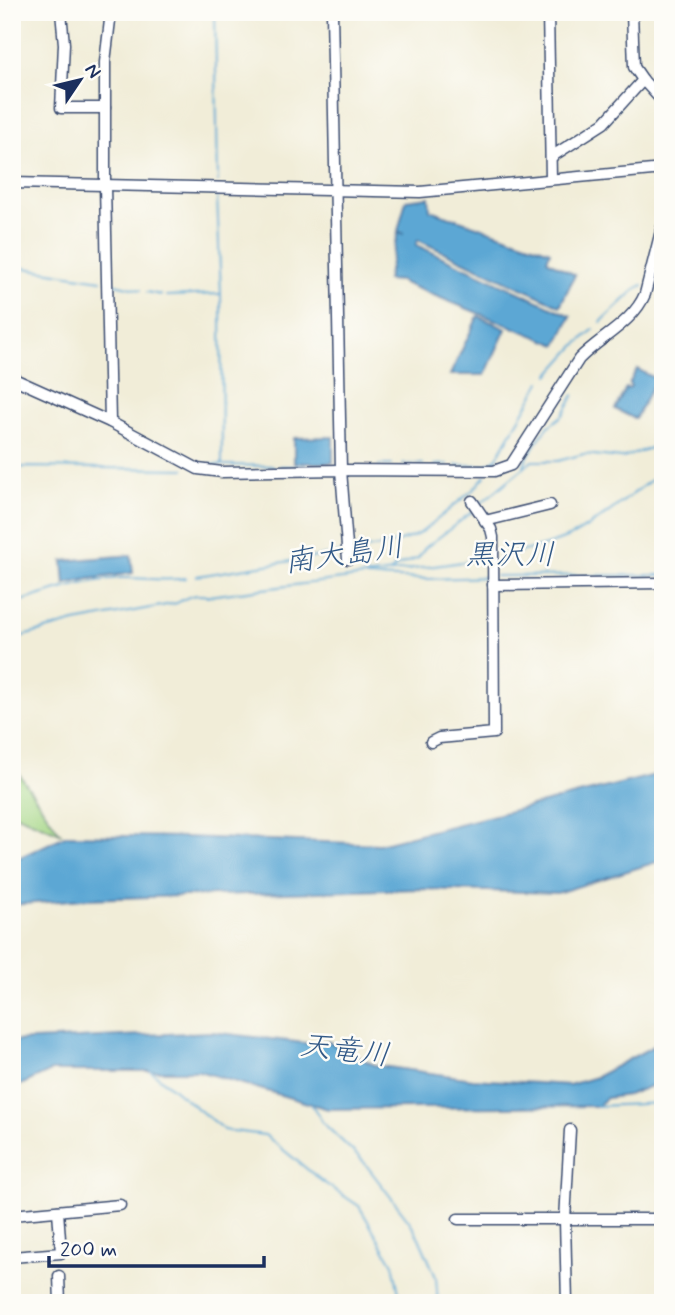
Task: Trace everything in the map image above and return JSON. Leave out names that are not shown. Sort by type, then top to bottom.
[{"type":"street","points":[[61,12],[64,44],[61,108],[105,108]]},
{"type":"street","points":[[110,422],[104,62],[111,12]]},
{"type":"street","points":[[332,12],[341,470],[348,559]]},
{"type":"street","points":[[548,12],[551,179]]},
{"type":"street","points":[[632,12],[634,67],[663,102]]},
{"type":"street","points":[[551,157],[604,123],[643,80]]},
{"type":"street","points":[[12,183],[420,192],[663,169]]},
{"type":"street","points":[[12,378],[110,422],[198,469],[222,472],[494,471],[510,465],[579,359],[590,347],[633,314],[645,294],[663,223]]},
{"type":"street","points":[[431,743],[439,738],[494,733],[491,529],[472,501]]},
{"type":"street","points":[[485,521],[550,505]]},
{"type":"street","points":[[493,570],[663,583]]},
{"type":"street","points":[[567,1303],[565,1220],[570,1130]]},
{"type":"street","points":[[12,1215],[120,1205]]},
{"type":"street","points":[[12,1257],[61,1253],[58,1211]]},
{"type":"street","points":[[458,1219],[663,1219]]},
{"type":"street","points":[[60,1276],[60,1303]]},
{"type":"green space","points":[[12,764],[60,833],[12,813]]},
{"type":"water","points":[[429,197],[430,210],[550,251],[547,260],[575,275],[560,306],[418,240],[416,245],[571,316],[557,345],[401,281],[387,280],[398,232],[404,234],[398,231],[406,200]]},
{"type":"water","points":[[478,316],[506,329],[485,375],[450,375]]},
{"type":"water","points":[[637,369],[656,379],[635,419],[615,409],[626,388],[631,386],[629,384]]},
{"type":"water","points":[[333,437],[333,463],[294,463],[294,438]]},
{"type":"water","points":[[131,555],[133,573],[65,584],[63,561]]},
{"type":"water","points":[[663,773],[663,860],[557,893],[420,889],[83,899],[12,905],[12,861],[67,835],[379,844]]},
{"type":"water","name":"天竜川","points":[[211,1032],[313,1044],[327,1041],[374,1065],[473,1079],[569,1085],[596,1077],[663,1041],[663,1081],[628,1095],[607,1098],[597,1106],[328,1109],[199,1071],[51,1071],[12,1089],[12,1041]]},
{"type":"waterway","points":[[215,12],[218,181]]},
{"type":"waterway","points":[[206,464],[222,465],[221,295],[217,195]]},
{"type":"waterway","points":[[12,266],[101,280]]},
{"type":"waterway","points":[[111,283],[141,290]]},
{"type":"waterway","points":[[601,322],[643,285]]},
{"type":"waterway","points":[[651,286],[659,290]]},
{"type":"waterway","points":[[147,292],[161,295]]},
{"type":"waterway","points":[[166,296],[220,294]]},
{"type":"waterway","points":[[549,375],[594,329]]},
{"type":"waterway","points":[[492,466],[541,382]]},
{"type":"waterway","points":[[524,467],[535,444],[549,426],[563,415],[574,395]]},
{"type":"waterway","points":[[481,503],[532,461],[558,461],[584,454],[622,458],[656,446]]},
{"type":"waterway","points":[[456,465],[486,465],[496,459]]},
{"type":"waterway","points":[[403,464],[423,464]]},
{"type":"waterway","points":[[435,465],[448,464]]},
{"type":"waterway","points":[[224,465],[274,466]]},
{"type":"waterway","points":[[379,465],[392,465]]},
{"type":"waterway","points":[[280,466],[306,466]]},
{"type":"waterway","points":[[12,471],[23,467],[184,469]]},
{"type":"waterway","name":"南大島川","points":[[499,556],[546,545],[573,535],[608,513],[663,471]]},
{"type":"waterway","points":[[353,551],[384,546],[422,532],[474,489],[485,476]]},
{"type":"waterway","points":[[390,573],[395,567],[418,558],[425,548],[472,512]]},
{"type":"waterway","points":[[197,576],[341,553]]},
{"type":"waterway","name":"南大島川","points":[[12,639],[75,622],[177,603],[195,595],[208,596],[490,558]]},
{"type":"waterway","name":"黒沢川","points":[[496,576],[663,575]]},
{"type":"waterway","name":"黒沢川","points":[[366,577],[490,577]]},
{"type":"waterway","points":[[12,604],[92,582],[120,578],[186,578]]},
{"type":"waterway","points":[[151,1071],[224,1130],[265,1135],[323,1182],[359,1206],[393,1264],[401,1303]]},
{"type":"waterway","points":[[597,1106],[663,1103]]},
{"type":"waterway","points":[[312,1105],[323,1123],[363,1161],[410,1222],[436,1277],[438,1303]]}]
